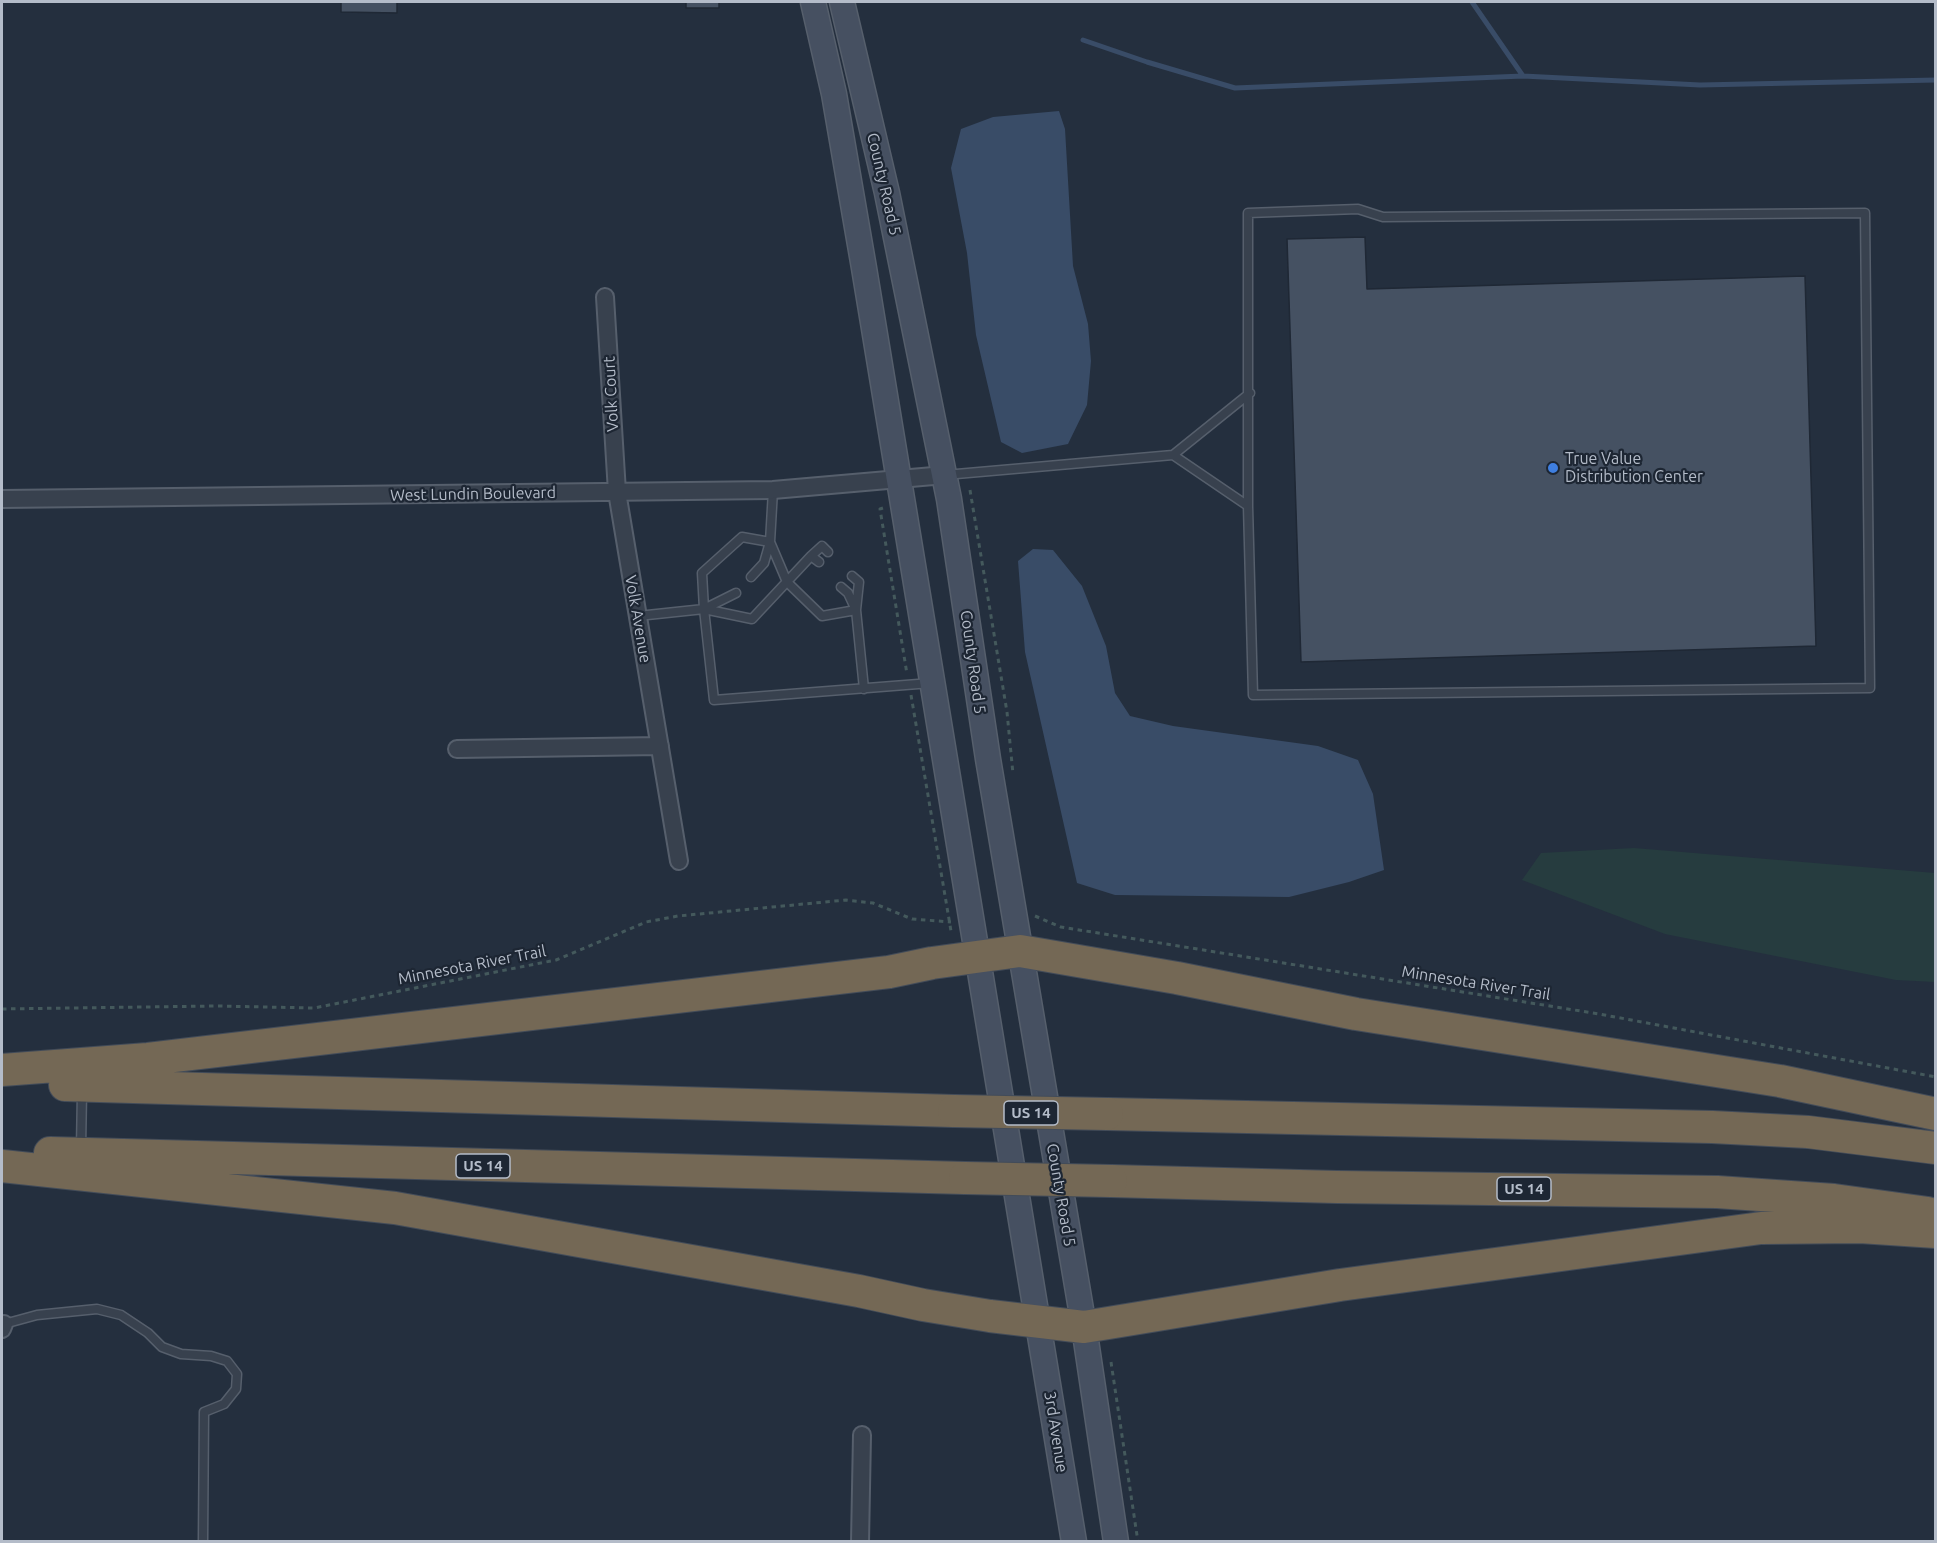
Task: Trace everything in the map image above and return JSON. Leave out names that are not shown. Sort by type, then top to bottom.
[{"type":"highway","points":[[2,1070],[148,1059],[889,972],[1020,951],[1177,978],[1356,1014],[1780,1081],[1935,1114]]},
{"type":"highway","name":"US 14","points":[[2,1084],[954,1111],[1712,1127],[1808,1132],[1935,1148]]},
{"type":"highway","name":"US 14","points":[[2,1151],[1337,1187],[1717,1192],[1834,1200],[1935,1214]]},
{"type":"highway","points":[[2,1166],[395,1208],[859,1291],[923,1305],[1084,1327],[1328,1287],[1761,1228],[1860,1227],[1935,1232]]},
{"type":"street","name":"County Road 5","points":[[813,2],[834,94],[1038,1322]]},
{"type":"street","name":"County Road 5","points":[[842,2],[887,193],[945,475],[1014,918],[1084,1327]]},
{"type":"street","name":"Volk Court","points":[[605,297],[617,492]]},
{"type":"street","name":"West Lundin Boulevard","points":[[2,499],[773,490],[945,475]]},
{"type":"street","name":"Volk Avenue","points":[[617,492],[679,861]]},
{"type":"street","points":[[457,749],[660,746]]},
{"type":"street","name":"3rd Avenue","points":[[1038,1322],[1074,1542]]},
{"type":"street","points":[[1084,1327],[1116,1542]]},
{"type":"street","points":[[860,1542],[862,1434]]},
{"type":"lane","points":[[1358,209],[1383,217],[1865,213],[1870,688],[1253,695],[1248,506],[1250,393],[1248,213],[1358,209]]},
{"type":"lane","points":[[945,475],[1173,455],[1250,393]]},
{"type":"lane","points":[[1173,455],[1248,506]]},
{"type":"lane","points":[[751,577],[764,563],[770,542],[773,490]]},
{"type":"lane","points":[[770,542],[742,537],[702,573],[714,700],[931,683]]},
{"type":"lane","points":[[770,542],[787,582],[822,616],[856,610]]},
{"type":"lane","points":[[638,616],[704,609],[752,619],[822,546],[828,552]]},
{"type":"lane","points":[[811,556],[819,562]]},
{"type":"lane","points":[[852,576],[859,582],[856,610],[864,689]]},
{"type":"lane","points":[[842,587],[848,593],[856,610]]},
{"type":"lane","points":[[704,609],[736,593]]},
{"type":"lane","points":[[81,1154],[82,1085]]},
{"type":"lane","points":[[3,1326],[37,1315],[97,1309],[121,1315],[148,1333],[162,1347],[181,1354],[211,1356],[227,1361],[237,1374],[236,1389],[224,1404],[204,1412],[203,1542]]},
{"type":"path","name":"Minnesota River Trail","points":[[2,1009],[217,1006],[314,1008],[556,960],[646,922],[678,916],[846,900],[873,903],[912,919],[972,923]]},
{"type":"path","name":"Minnesota River Trail","points":[[1014,918],[1032,915],[1060,927],[1329,973],[1599,1014],[1935,1077]]},
{"type":"green space","points":[[1634,848],[1935,873],[1935,982],[1896,980],[1665,934],[1522,880],[1541,853]]},
{"type":"water","points":[[1059,111],[1065,129],[1073,266],[1088,324],[1091,361],[1087,405],[1068,444],[1022,453],[1001,442],[976,335],[967,253],[951,168],[961,129],[993,117]]},
{"type":"water","points":[[1033,549],[1053,550],[1082,586],[1106,646],[1115,693],[1130,716],[1173,726],[1318,746],[1358,760],[1373,794],[1384,870],[1349,882],[1289,897],[1115,895],[1077,883],[1025,652],[1018,561]]},
{"type":"building","points":[[341,2],[397,2],[397,13],[341,12]]},
{"type":"building","points":[[686,2],[719,2],[719,8],[686,8]]},
{"type":"building","name":"True Value Distribution Center","points":[[1365,237],[1367,289],[1805,276],[1816,646],[1301,662],[1287,239]]},
{"type":"waterway","points":[[1472,2],[1523,76]]},
{"type":"waterway","points":[[1083,40],[1235,88],[1523,76],[1700,85],[1936,80]]},
{"type":"place","name":"True Value Distribution Center","points":[[1553,468]]}]
